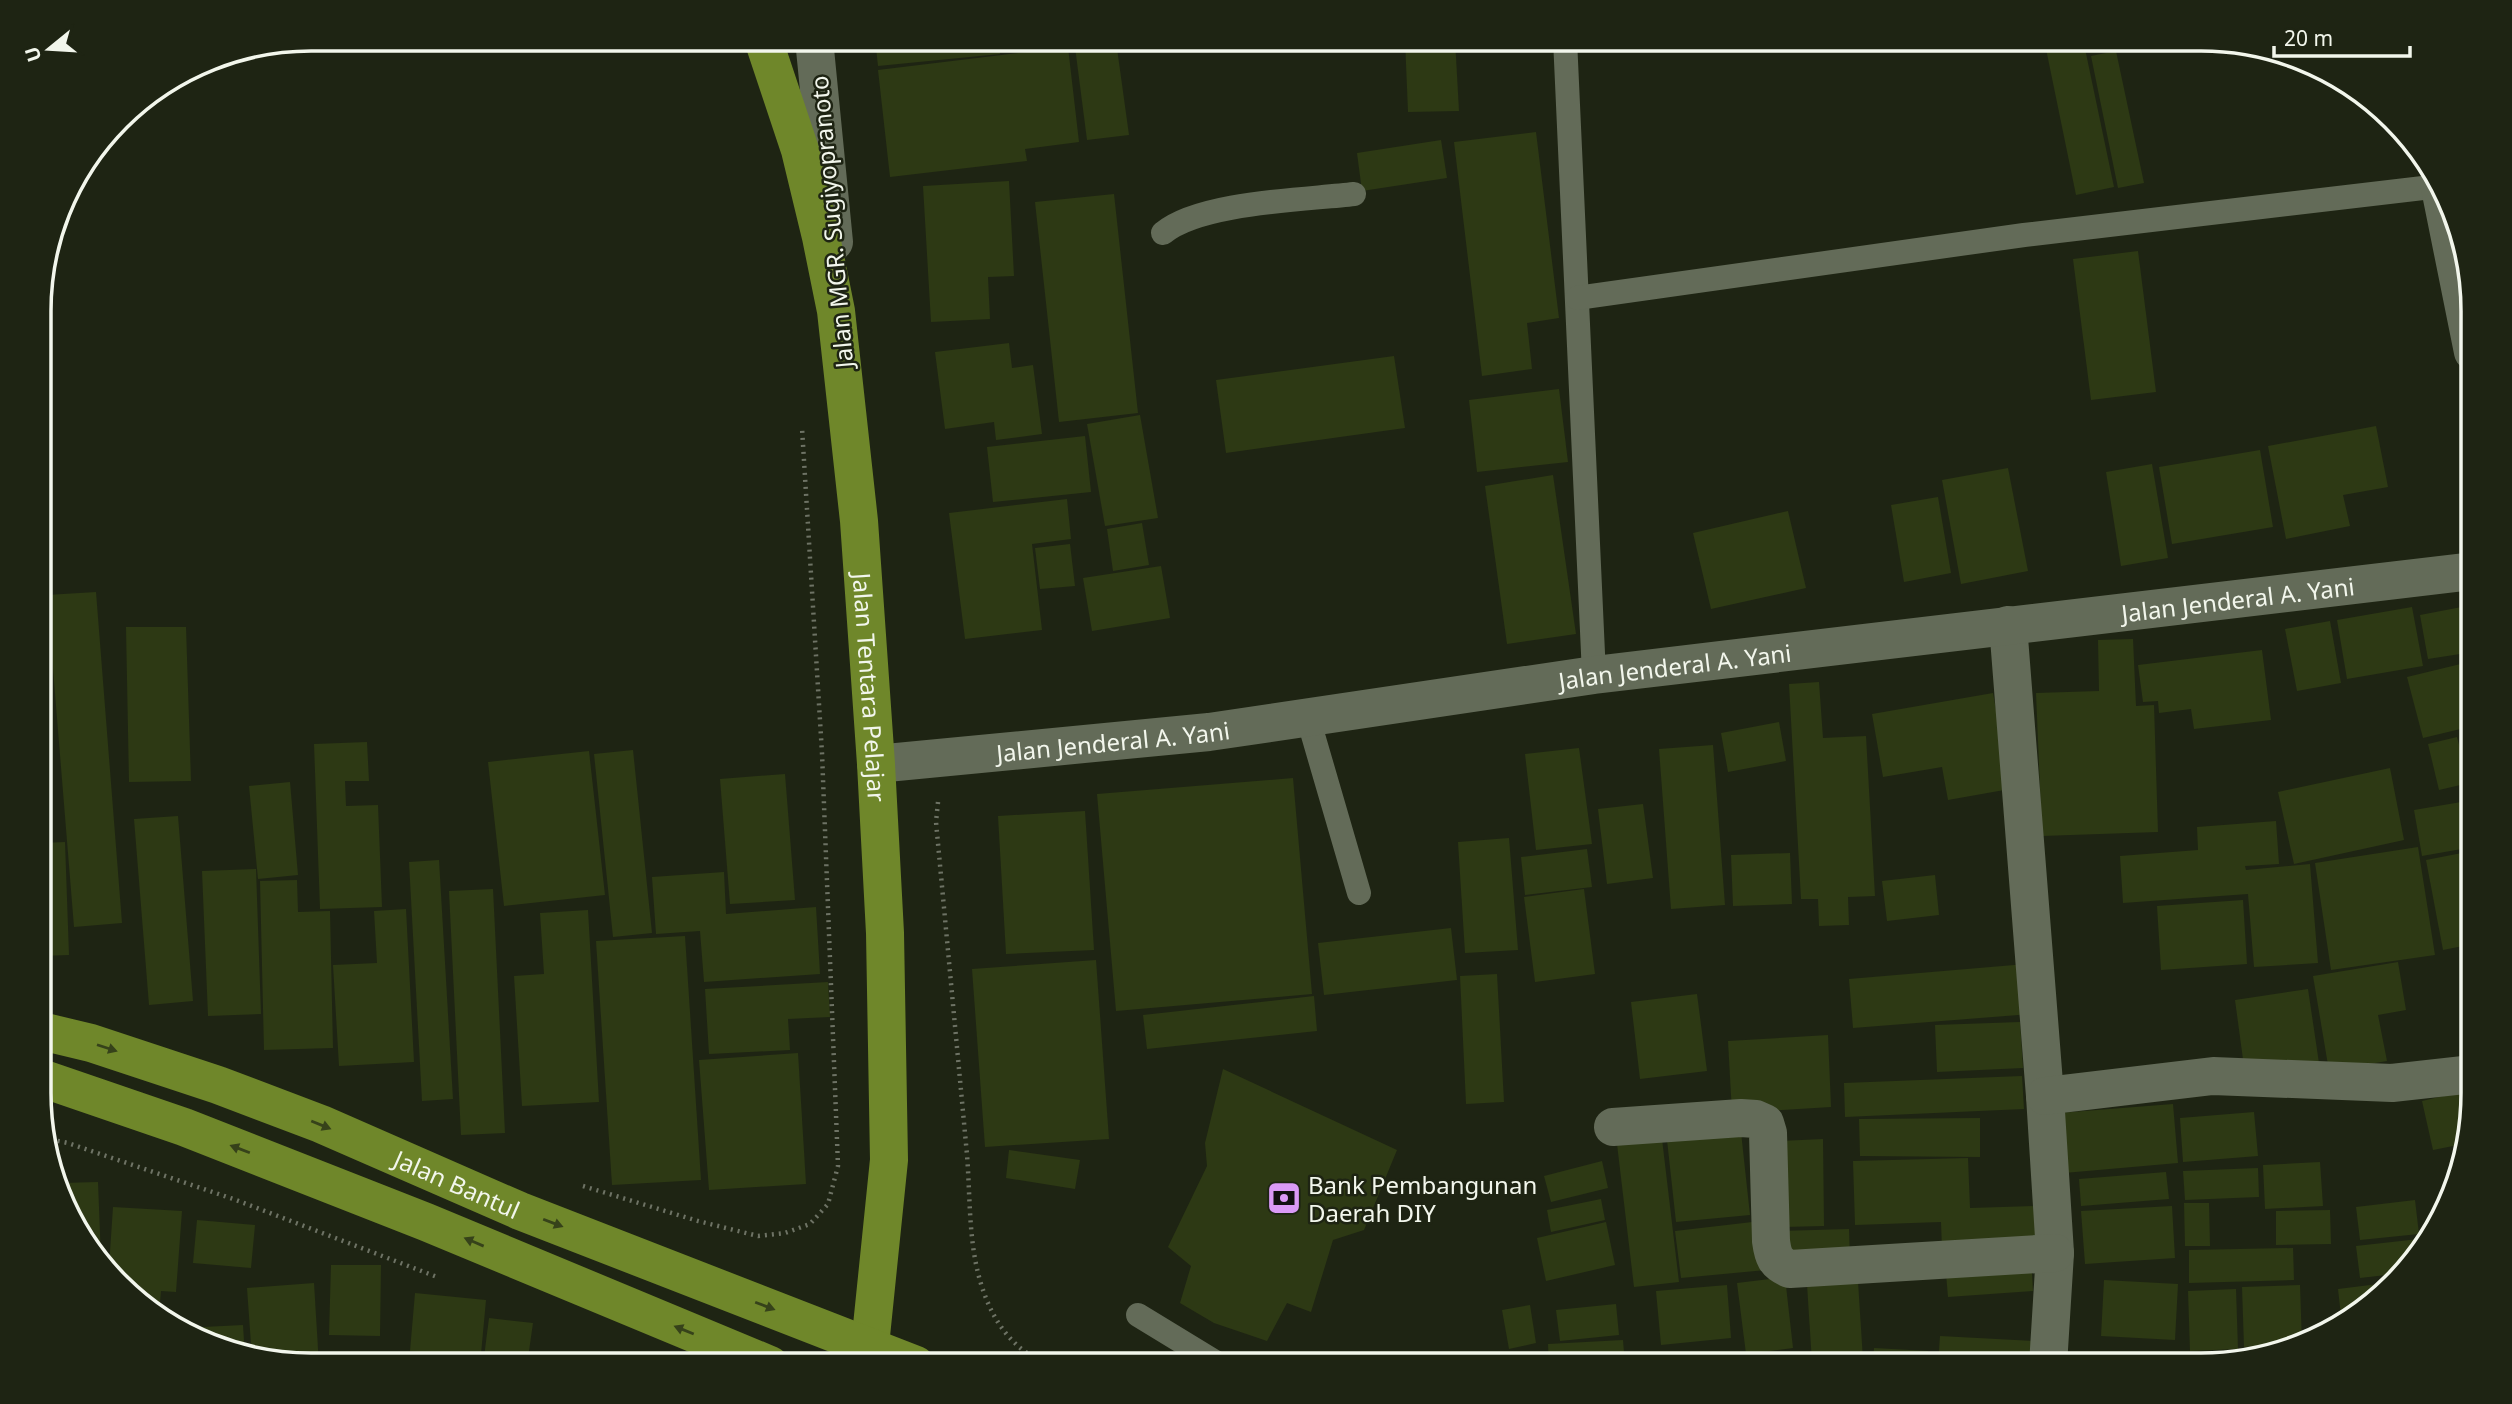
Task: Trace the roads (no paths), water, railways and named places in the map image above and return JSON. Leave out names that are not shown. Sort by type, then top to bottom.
[{"type":"main road","name":"Jalan Tentara Pelajar","points":[[767,51],[800,150],[836,312],[859,522],[885,933],[889,1160],[870,1353]]},
{"type":"main road","name":"Jalan Bantul","points":[[51,1033],[91,1043],[231,1090],[321,1124],[520,1211],[863,1353]]},
{"type":"main road","name":"Jalan Bantul","points":[[51,1081],[184,1127],[414,1217],[741,1353]]},
{"type":"street","name":"Jalan MGR. Sugiyopranoto","points":[[815,51],[847,405]]},
{"type":"street","points":[[2451,241],[2460,287]]},
{"type":"street","name":"Jalan Jenderal A. Yani","points":[[876,764],[1209,732],[1594,675],[2461,572]]},
{"type":"street","points":[[2008,625],[2055,1253],[2049,1353]]},
{"type":"street","points":[[2045,1096],[2213,1076],[2392,1083],[2461,1075]]},
{"type":"street","points":[[1613,1127],[1741,1118],[1765,1123],[1768,1133],[1771,1241],[1774,1258],[1780,1265],[1790,1269],[2055,1253]]},
{"type":"lane","points":[[1566,51],[1594,675]]},
{"type":"lane","points":[[1577,298],[2024,235],[2429,186]]},
{"type":"lane","points":[[1163,233],[1174,224],[1221,208],[1354,194]]},
{"type":"lane","points":[[1308,718],[1359,893]]},
{"type":"lane","points":[[1138,1315],[1200,1353]]},
{"type":"place","name":"Bank Pembangunan Daerah DIY","points":[[1284,1198]]}]
